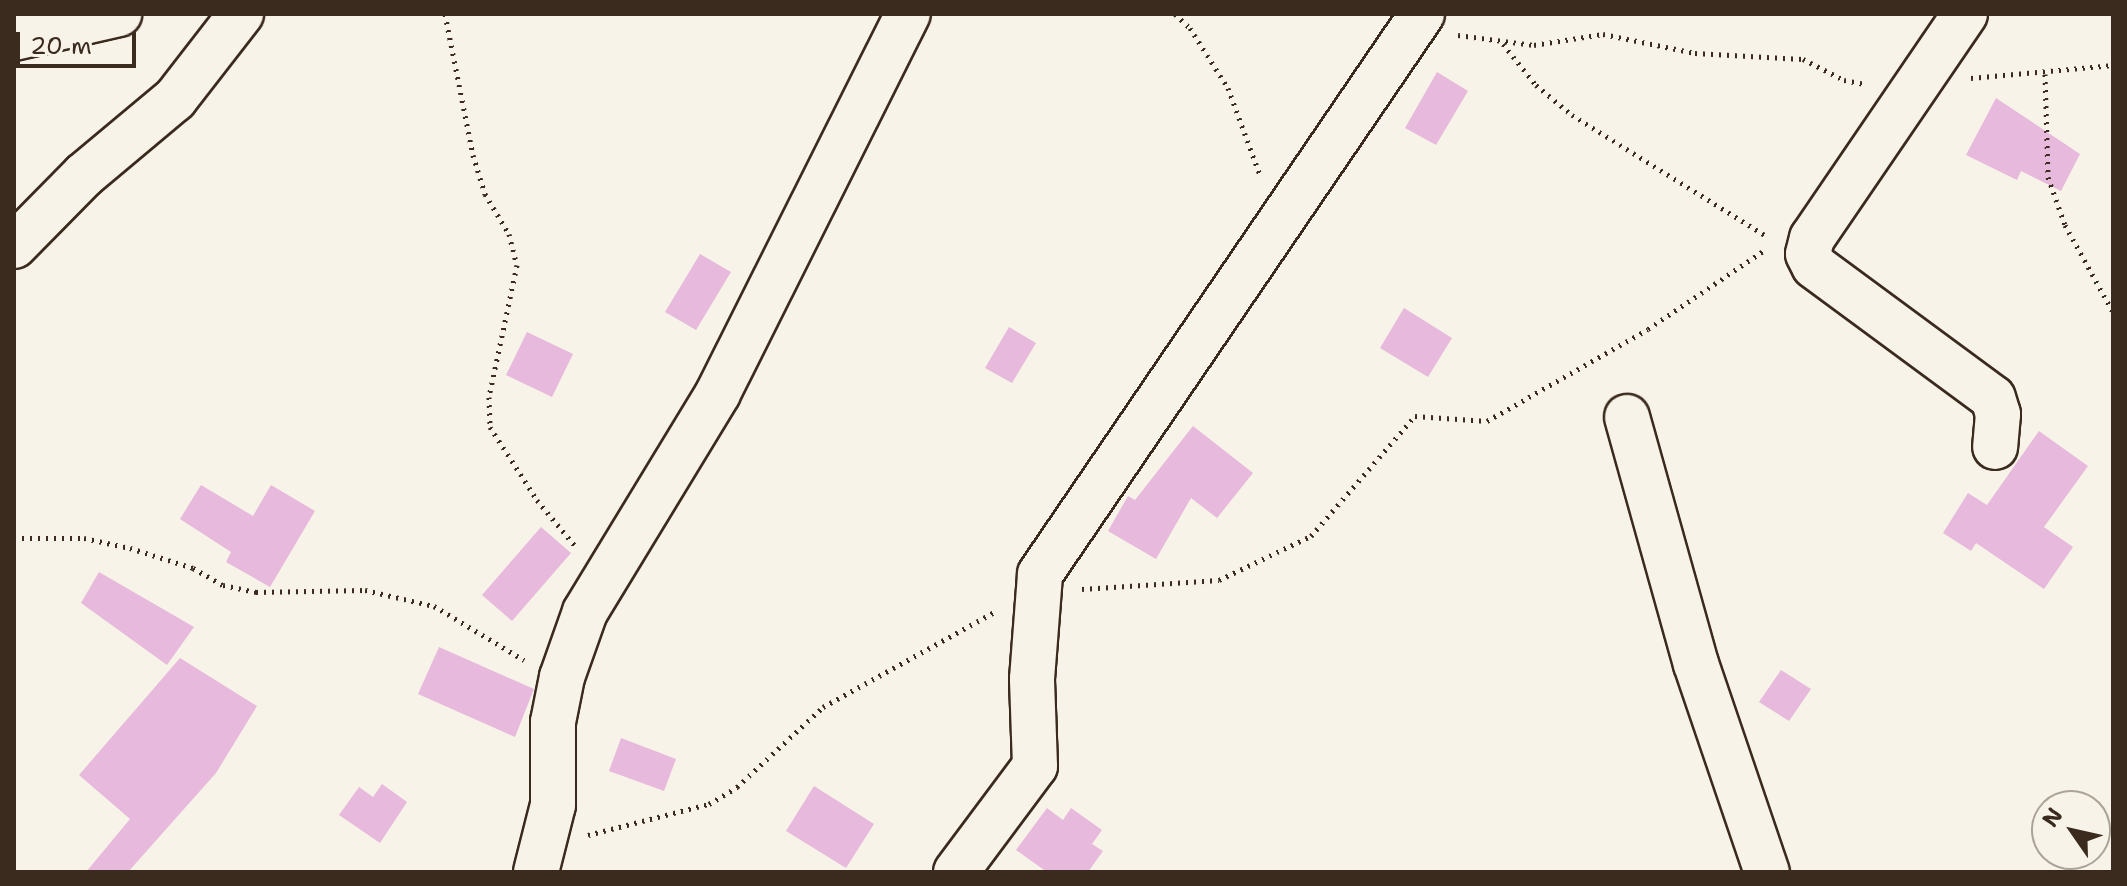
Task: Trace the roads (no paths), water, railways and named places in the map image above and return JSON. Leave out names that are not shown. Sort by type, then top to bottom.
[{"type":"street","points":[[14,38],[119,14]]},
{"type":"street","points":[[14,246],[84,175],[175,99],[241,14]]},
{"type":"street","points":[[539,861],[553,805],[553,722],[562,677],[585,612],[718,393],[908,14]]},
{"type":"street","points":[[1965,14],[1923,80],[1812,238],[1808,254],[1814,266],[1993,398],[1998,414],[1995,447]]},
{"type":"street","points":[[956,872],[1035,766],[1035,592],[1059,542],[1419,19]]},
{"type":"street","points":[[1627,417],[1696,664],[1767,872]]}]
